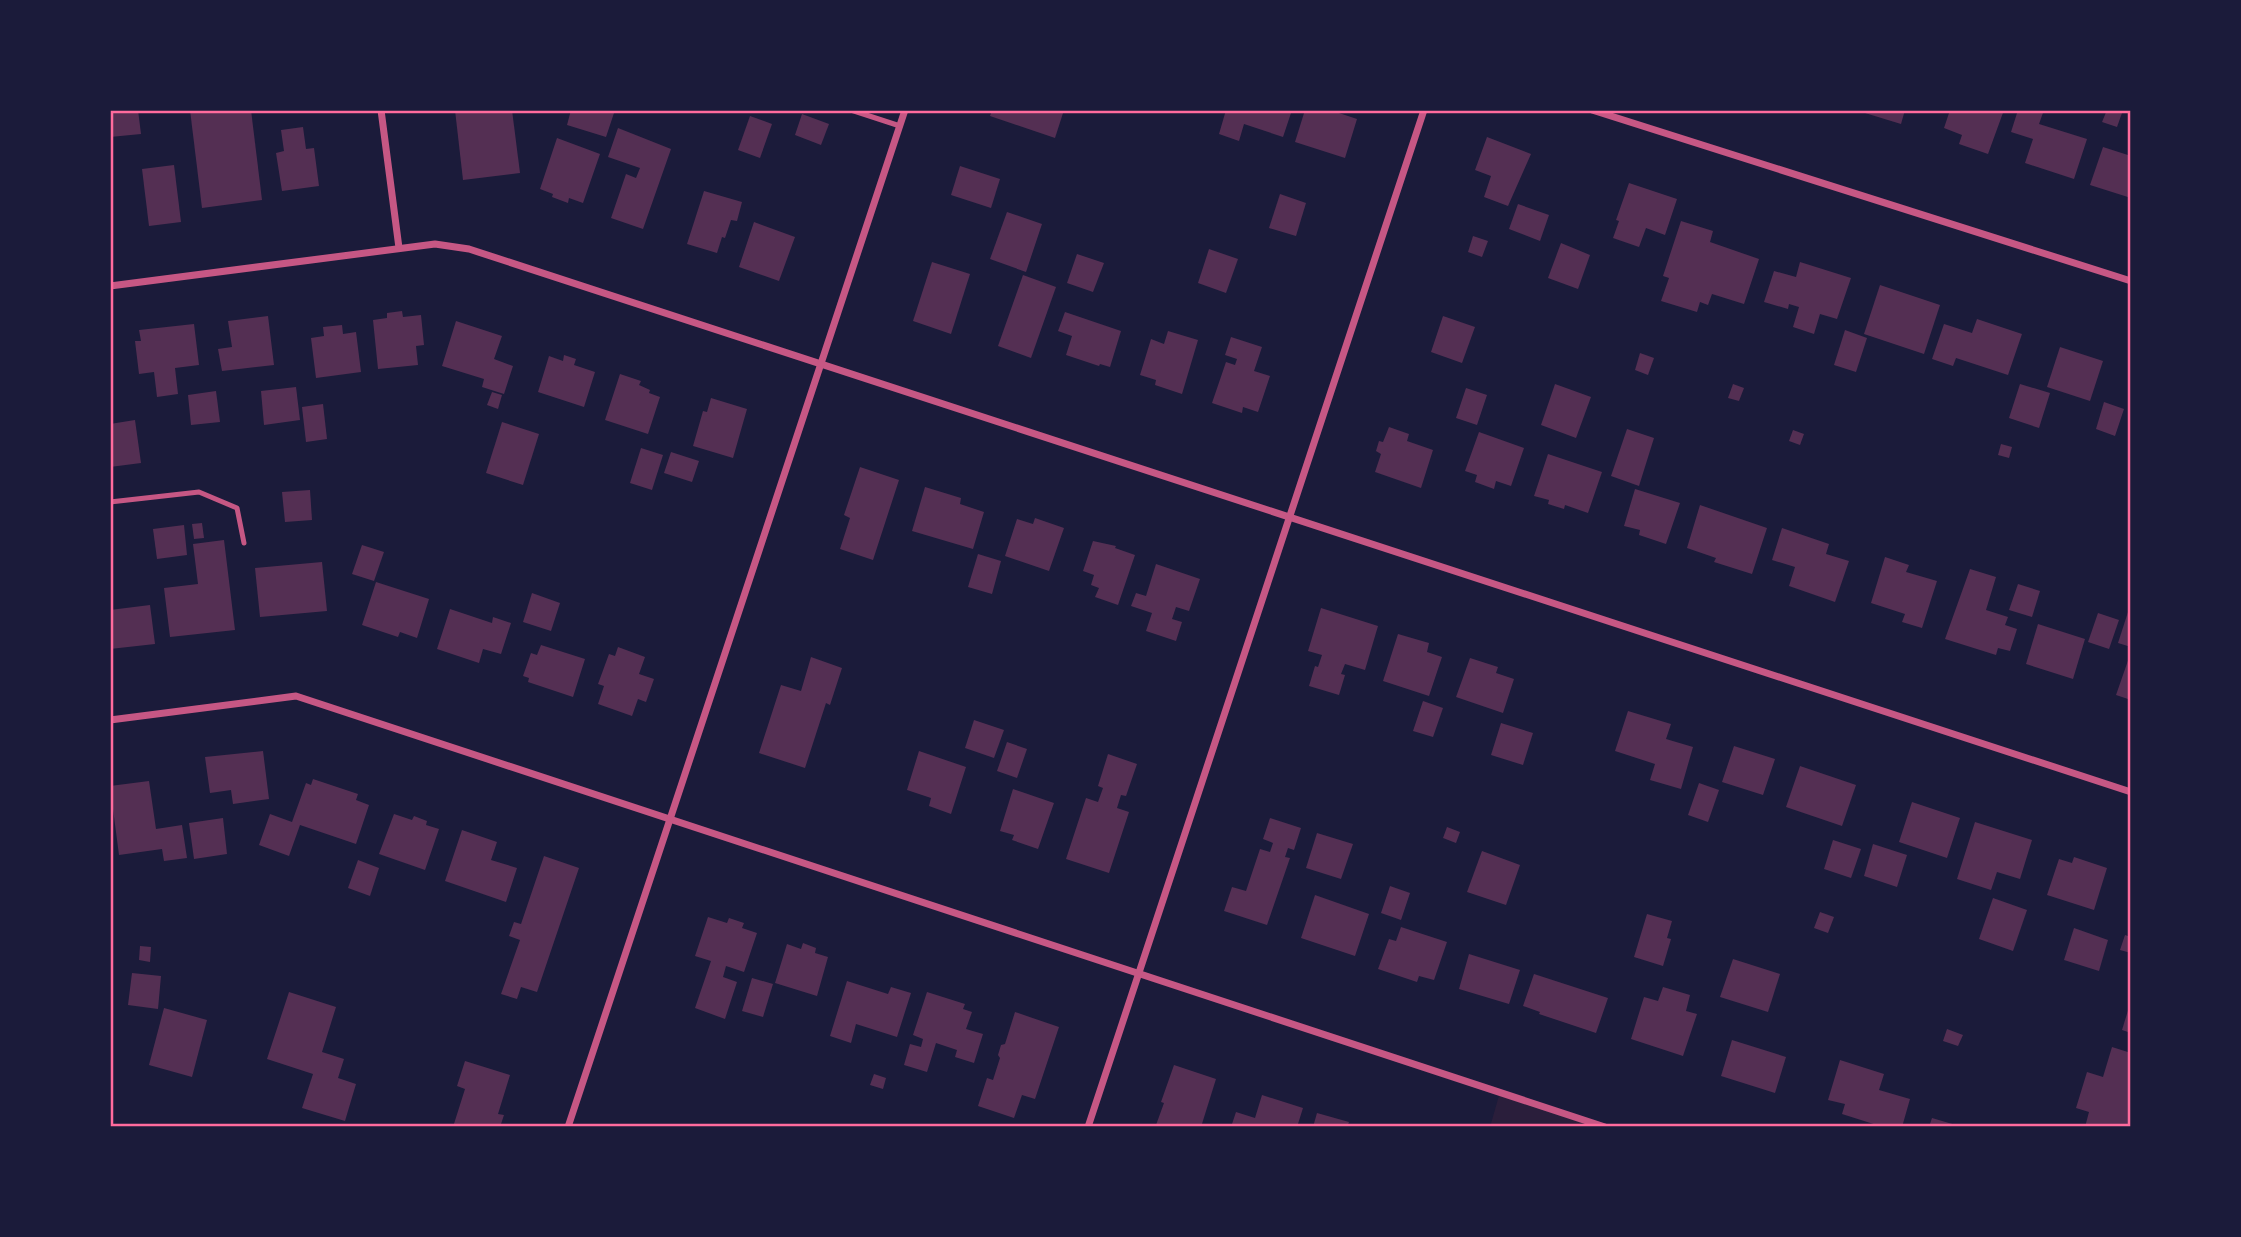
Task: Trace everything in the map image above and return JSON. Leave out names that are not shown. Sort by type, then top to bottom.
[{"type":"street","points":[[381,110],[399,248]]},
{"type":"street","points":[[568,1127],[905,110]]},
{"type":"street","points":[[1088,1127],[1424,110]]},
{"type":"street","points":[[1592,110],[2131,281]]},
{"type":"street","points":[[110,286],[435,244],[469,249],[2131,792]]},
{"type":"street","points":[[110,720],[296,696],[1605,1127]]},
{"type":"lane","points":[[852,110],[900,126]]},
{"type":"lane","points":[[110,502],[199,492],[237,508],[244,543]]},
{"type":"shaded area","points":[[1500,1092],[1605,1127],[1490,1127]]},
{"type":"building","points":[[110,110],[138,110],[141,134],[110,137]]},
{"type":"building","points":[[190,110],[251,110],[262,200],[202,208]]},
{"type":"building","points":[[455,110],[512,110],[520,173],[463,180]]},
{"type":"building","points":[[571,110],[615,110],[606,137],[567,125]]},
{"type":"building","points":[[992,110],[1064,110],[1055,138],[990,116]]},
{"type":"building","points":[[1226,110],[1292,110],[1283,137],[1244,124],[1239,141],[1219,134]]},
{"type":"building","points":[[1305,110],[1337,110],[1336,112],[1357,119],[1345,158],[1295,142]]},
{"type":"building","points":[[1866,110],[1905,110],[1901,124],[1865,113]]},
{"type":"building","points":[[1950,110],[2004,110],[1988,154],[1959,144],[1962,135],[1944,128]]},
{"type":"building","points":[[2018,110],[2044,110],[2039,124],[2087,139],[2074,179],[2025,163],[2033,139],[2011,132]]},
{"type":"building","points":[[2107,110],[2122,113],[2117,127],[2102,122]]},
{"type":"building","points":[[802,114],[829,124],[821,145],[795,135]]},
{"type":"building","points":[[750,116],[772,124],[760,158],[738,150]]},
{"type":"building","points":[[303,127],[306,149],[314,148],[319,186],[282,191],[276,153],[284,151],[281,130]]},
{"type":"building","points":[[618,128],[671,149],[643,229],[611,218],[626,174],[636,178],[640,168],[608,157]]},
{"type":"building","points":[[1487,137],[1531,154],[1508,206],[1484,197],[1491,176],[1475,170]]},
{"type":"building","points":[[557,138],[600,154],[583,203],[569,198],[568,203],[540,189]]},
{"type":"building","points":[[2103,147],[2131,156],[2131,198],[2090,185]]},
{"type":"building","points":[[174,165],[181,222],[149,226],[142,169]]},
{"type":"building","points":[[960,166],[1000,179],[991,208],[951,195]]},
{"type":"building","points":[[1629,183],[1677,199],[1665,235],[1646,228],[1639,247],[1613,238],[1619,221],[1616,220]]},
{"type":"building","points":[[704,191],[742,202],[737,221],[731,220],[717,253],[687,244]]},
{"type":"building","points":[[1280,194],[1306,203],[1296,236],[1269,228]]},
{"type":"building","points":[[1518,204],[1549,215],[1540,241],[1509,229]]},
{"type":"building","points":[[1007,212],[1042,224],[1026,272],[990,259]]},
{"type":"building","points":[[1681,221],[1713,231],[1710,242],[1759,259],[1744,304],[1712,294],[1708,305],[1700,302],[1697,312],[1661,301],[1669,278],[1663,276]]},
{"type":"building","points":[[754,222],[795,237],[779,281],[739,267]]},
{"type":"building","points":[[1473,236],[1488,241],[1482,257],[1468,252]]},
{"type":"building","points":[[1561,243],[1590,255],[1578,289],[1548,278]]},
{"type":"building","points":[[1209,249],[1238,259],[1226,293],[1198,283]]},
{"type":"building","points":[[1077,254],[1104,263],[1093,292],[1067,283]]},
{"type":"building","points":[[932,262],[970,274],[951,334],[913,321]]},
{"type":"building","points":[[1800,262],[1851,278],[1837,319],[1820,314],[1814,334],[1793,327],[1799,307],[1789,304],[1788,309],[1764,302],[1774,271],[1796,277]]},
{"type":"building","points":[[1023,275],[1056,287],[1031,358],[998,346]]},
{"type":"building","points":[[1880,285],[1940,305],[1924,354],[1864,334]]},
{"type":"building","points":[[402,311],[403,317],[421,315],[424,345],[416,346],[418,365],[378,369],[373,320],[387,318],[387,313]]},
{"type":"building","points":[[1065,312],[1121,331],[1110,367],[1066,355],[1072,336],[1058,331]]},
{"type":"building","points":[[268,316],[274,365],[222,371],[218,349],[232,347],[228,321]]},
{"type":"building","points":[[1443,316],[1475,327],[1462,363],[1431,352]]},
{"type":"building","points":[[1977,319],[2022,334],[2008,375],[1956,358],[1953,366],[1932,359],[1944,324],[1972,333]]},
{"type":"building","points":[[456,321],[502,336],[494,359],[513,366],[504,394],[482,387],[484,379],[442,366]]},
{"type":"building","points":[[194,324],[199,365],[175,368],[178,394],[157,397],[154,372],[139,374],[135,341],[141,341],[139,330]]},
{"type":"building","points":[[342,325],[343,334],[356,332],[361,372],[316,378],[311,338],[324,336],[323,327]]},
{"type":"building","points":[[1845,330],[1867,338],[1856,372],[1834,365]]},
{"type":"building","points":[[1168,331],[1198,340],[1182,394],[1155,385],[1156,380],[1140,375],[1151,339],[1164,344]]},
{"type":"building","points":[[1231,337],[1262,347],[1254,371],[1270,376],[1258,412],[1243,407],[1242,413],[1212,403],[1226,362],[1235,365],[1237,359],[1225,355]]},
{"type":"building","points":[[2060,347],[2103,361],[2090,401],[2047,387]]},
{"type":"building","points":[[1640,353],[1654,358],[1648,375],[1635,370]]},
{"type":"building","points":[[564,355],[576,359],[574,365],[595,372],[584,407],[538,392],[549,356],[563,361]]},
{"type":"building","points":[[620,374],[641,381],[639,385],[660,397],[648,434],[605,420]]},
{"type":"building","points":[[1555,384],[1591,397],[1576,438],[1541,425]]},
{"type":"building","points":[[1733,384],[1744,388],[1739,401],[1728,398]]},
{"type":"building","points":[[2020,384],[2050,393],[2039,428],[2009,418]]},
{"type":"building","points":[[296,387],[300,420],[264,425],[261,391]]},
{"type":"building","points":[[1466,388],[1487,395],[1477,425],[1456,418]]},
{"type":"building","points":[[216,391],[220,422],[191,425],[188,395]]},
{"type":"building","points":[[492,392],[502,395],[498,409],[487,405]]},
{"type":"building","points":[[711,398],[747,409],[733,458],[693,446],[703,411],[707,412]]},
{"type":"building","points":[[2104,402],[2124,409],[2115,436],[2096,429]]},
{"type":"building","points":[[323,404],[327,439],[306,442],[302,407]]},
{"type":"building","points":[[135,420],[141,463],[110,467],[110,424]]},
{"type":"building","points":[[502,422],[539,434],[523,485],[486,473]]},
{"type":"building","points":[[1389,427],[1409,434],[1407,441],[1433,450],[1421,488],[1375,472],[1381,454],[1376,451],[1379,441],[1383,442]]},
{"type":"building","points":[[1627,429],[1654,438],[1639,486],[1611,476]]},
{"type":"building","points":[[1793,430],[1804,434],[1800,445],[1789,441]]},
{"type":"building","points":[[1479,432],[1524,448],[1511,486],[1496,481],[1494,489],[1475,482],[1477,475],[1465,471]]},
{"type":"building","points":[[2001,444],[2012,447],[2009,458],[1998,455]]},
{"type":"building","points":[[641,448],[663,455],[652,490],[630,483]]},
{"type":"building","points":[[671,452],[699,461],[692,482],[664,473]]},
{"type":"building","points":[[1548,454],[1602,472],[1588,513],[1565,505],[1564,509],[1548,504],[1549,500],[1534,496]]},
{"type":"building","points":[[860,467],[899,480],[873,560],[840,549],[850,518],[844,515]]},
{"type":"building","points":[[925,487],[961,498],[960,504],[984,512],[973,549],[912,531]]},
{"type":"building","points":[[1635,489],[1680,503],[1666,544],[1639,535],[1640,530],[1624,526]]},
{"type":"building","points":[[310,490],[312,520],[285,522],[282,492]]},
{"type":"building","points":[[1700,505],[1767,528],[1752,574],[1714,562],[1716,558],[1687,548]]},
{"type":"building","points":[[1035,518],[1064,528],[1049,571],[1005,556],[1017,519],[1033,524]]},
{"type":"building","points":[[202,523],[204,538],[194,539],[192,524]]},
{"type":"building","points":[[184,525],[187,555],[157,559],[153,529]]},
{"type":"building","points":[[1782,528],[1829,544],[1826,554],[1849,561],[1835,602],[1789,586],[1795,567],[1772,560]]},
{"type":"building","points":[[224,540],[235,630],[170,637],[164,588],[198,584],[193,544]]},
{"type":"building","points":[[1093,541],[1116,546],[1115,548],[1135,555],[1118,605],[1095,597],[1099,588],[1091,585],[1094,575],[1083,571]]},
{"type":"building","points":[[362,545],[384,552],[374,581],[352,574]]},
{"type":"building","points":[[978,554],[1001,561],[992,594],[968,587]]},
{"type":"building","points":[[1885,557],[1909,565],[1906,572],[1937,581],[1922,628],[1902,622],[1905,614],[1871,603]]},
{"type":"building","points":[[322,562],[327,611],[260,617],[255,568]]},
{"type":"building","points":[[1156,564],[1200,579],[1189,611],[1176,607],[1172,619],[1182,622],[1176,641],[1146,631],[1152,613],[1131,606],[1136,593],[1146,596]]},
{"type":"building","points":[[1970,569],[1996,577],[1986,610],[2008,617],[2005,625],[2017,629],[2010,651],[1998,648],[1996,655],[1945,639]]},
{"type":"building","points":[[376,582],[429,599],[417,638],[400,632],[398,637],[362,625]]},
{"type":"building","points":[[2018,584],[2040,591],[2032,617],[2009,610]]},
{"type":"building","points":[[532,593],[560,603],[551,631],[523,622]]},
{"type":"building","points":[[150,605],[155,644],[110,649],[110,610]]},
{"type":"building","points":[[1321,608],[1378,626],[1365,670],[1345,664],[1339,695],[1309,686],[1315,666],[1318,667],[1322,655],[1308,651]]},
{"type":"building","points":[[450,609],[492,623],[493,617],[511,623],[501,654],[483,649],[479,663],[437,649]]},
{"type":"building","points":[[2128,612],[2131,613],[2131,647],[2118,643]]},
{"type":"building","points":[[2098,613],[2119,620],[2109,649],[2088,642]]},
{"type":"building","points":[[2038,624],[2085,639],[2073,679],[2026,664]]},
{"type":"building","points":[[1398,634],[1429,643],[1427,652],[1442,657],[1429,696],[1383,681]]},
{"type":"building","points":[[541,645],[585,659],[573,697],[528,682],[529,678],[523,676],[531,653],[537,655]]},
{"type":"building","points":[[618,647],[645,657],[639,674],[654,679],[646,702],[638,699],[632,716],[598,704],[604,686],[598,684],[609,654],[615,656]]},
{"type":"building","points":[[2131,652],[2131,700],[2116,695]]},
{"type":"building","points":[[811,657],[842,668],[830,705],[826,703],[805,768],[759,753],[781,685],[801,691]]},
{"type":"building","points":[[1470,658],[1498,667],[1496,673],[1514,679],[1503,713],[1456,697]]},
{"type":"building","points":[[1423,701],[1443,708],[1433,737],[1413,731]]},
{"type":"building","points":[[1628,711],[1671,724],[1666,739],[1693,747],[1681,789],[1650,780],[1655,764],[1615,751]]},
{"type":"building","points":[[974,720],[1004,730],[994,758],[965,748]]},
{"type":"building","points":[[1501,723],[1533,733],[1523,765],[1491,755]]},
{"type":"building","points":[[1007,742],[1027,749],[1017,778],[997,771]]},
{"type":"building","points":[[1734,746],[1775,759],[1763,795],[1722,782]]},
{"type":"building","points":[[263,751],[269,799],[233,804],[231,790],[210,793],[205,757]]},
{"type":"building","points":[[919,751],[966,767],[951,814],[929,806],[931,798],[907,790]]},
{"type":"building","points":[[1108,754],[1137,764],[1126,796],[1121,795],[1117,808],[1129,812],[1109,873],[1066,859],[1086,798],[1098,802],[1103,788],[1098,786]]},
{"type":"building","points":[[1800,766],[1856,785],[1842,826],[1786,807]]},
{"type":"building","points":[[313,779],[358,794],[356,800],[369,805],[356,844],[300,825],[289,856],[259,845],[270,814],[292,822],[306,783],[311,785]]},
{"type":"building","points":[[149,781],[156,829],[182,825],[187,858],[164,861],[162,849],[119,855],[110,786]]},
{"type":"building","points":[[1699,783],[1719,790],[1708,822],[1688,815]]},
{"type":"building","points":[[1013,789],[1054,803],[1038,849],[1012,840],[1014,835],[1000,831]]},
{"type":"building","points":[[1912,802],[1960,818],[1947,858],[1899,842]]},
{"type":"building","points":[[394,814],[412,820],[414,816],[427,821],[426,825],[439,829],[425,870],[379,854]]},
{"type":"building","points":[[223,818],[227,854],[194,859],[189,823]]},
{"type":"building","points":[[1270,818],[1301,828],[1294,850],[1288,848],[1285,857],[1290,858],[1267,925],[1224,911],[1232,887],[1246,891],[1260,849],[1270,852],[1273,843],[1263,839]]},
{"type":"building","points":[[1975,822],[2032,840],[2020,879],[1997,872],[1991,890],[1957,879]]},
{"type":"building","points":[[1447,827],[1460,832],[1456,843],[1443,838]]},
{"type":"building","points":[[462,830],[497,842],[491,860],[517,868],[506,902],[445,881]]},
{"type":"building","points":[[1317,833],[1353,844],[1341,879],[1306,868]]},
{"type":"building","points":[[1833,840],[1861,849],[1851,878],[1824,869]]},
{"type":"building","points":[[1873,844],[1907,855],[1897,887],[1864,876]]},
{"type":"building","points":[[1482,851],[1520,865],[1506,905],[1467,892]]},
{"type":"building","points":[[544,856],[579,868],[537,992],[521,987],[517,999],[501,994],[520,940],[509,936],[514,922],[521,924]]},
{"type":"building","points":[[2074,857],[2107,868],[2094,910],[2047,895],[2059,859],[2072,863]]},
{"type":"building","points":[[358,860],[379,868],[370,896],[348,888]]},
{"type":"building","points":[[1390,886],[1410,893],[1401,920],[1381,913]]},
{"type":"building","points":[[1315,895],[1369,914],[1355,956],[1301,938]]},
{"type":"building","points":[[1993,898],[2027,910],[2013,951],[1979,939]]},
{"type":"building","points":[[1820,912],[1834,917],[1828,933],[1814,928]]},
{"type":"building","points":[[1647,914],[1672,921],[1667,938],[1671,939],[1663,966],[1634,957]]},
{"type":"building","points":[[708,917],[727,923],[729,918],[744,923],[742,928],[757,933],[744,972],[726,966],[723,977],[737,982],[725,1019],[695,1008],[711,961],[695,956]]},
{"type":"building","points":[[1401,927],[1447,942],[1434,980],[1419,976],[1417,982],[1378,969],[1389,939],[1396,941]]},
{"type":"building","points":[[2074,928],[2108,940],[2099,971],[2064,960]]},
{"type":"building","points":[[2125,935],[2131,937],[2131,953],[2120,950]]},
{"type":"building","points":[[803,943],[816,948],[815,953],[828,957],[817,996],[775,983],[787,944],[801,949]]},
{"type":"building","points":[[140,946],[151,947],[150,962],[139,960]]},
{"type":"building","points":[[1469,954],[1520,970],[1509,1004],[1459,989]]},
{"type":"building","points":[[1733,959],[1780,974],[1768,1012],[1720,997]]},
{"type":"building","points":[[132,973],[161,976],[158,1009],[128,1005]]},
{"type":"building","points":[[1534,974],[1608,998],[1596,1033],[1523,1006]]},
{"type":"building","points":[[752,978],[773,984],[763,1017],[742,1011]]},
{"type":"building","points":[[847,981],[888,994],[891,987],[911,993],[897,1037],[856,1024],[851,1043],[830,1036]]},
{"type":"building","points":[[1663,987],[1690,995],[1686,1011],[1697,1014],[1683,1056],[1631,1039],[1644,997],[1658,1001]]},
{"type":"building","points":[[289,992],[336,1007],[322,1052],[344,1059],[338,1078],[356,1084],[345,1121],[302,1108],[313,1074],[267,1059]]},
{"type":"building","points":[[927,992],[965,1004],[963,1009],[972,1012],[966,1029],[983,1034],[974,1063],[955,1057],[957,1050],[936,1043],[927,1072],[904,1065],[910,1044],[921,1047],[923,1039],[913,1035]]},
{"type":"building","points":[[2131,1004],[2131,1033],[2122,1030]]},
{"type":"building","points":[[164,1008],[207,1020],[192,1077],[149,1065]]},
{"type":"building","points":[[1015,1012],[1059,1027],[1035,1099],[1022,1095],[1014,1118],[978,1106],[987,1078],[993,1080],[1001,1045],[1005,1044]]},
{"type":"building","points":[[1947,1029],[1963,1035],[1958,1046],[1943,1041]]},
{"type":"building","points":[[1732,1040],[1786,1057],[1775,1093],[1721,1076]]},
{"type":"building","points":[[2112,1047],[2131,1053],[2131,1127],[2085,1127],[2089,1112],[2076,1108],[2087,1072],[2103,1077]]},
{"type":"building","points":[[1840,1060],[1884,1074],[1879,1090],[1910,1099],[1902,1127],[1883,1127],[1842,1114],[1845,1104],[1828,1100]]},
{"type":"building","points":[[465,1061],[510,1075],[498,1114],[504,1115],[500,1127],[453,1127],[465,1089],[457,1086]]},
{"type":"building","points":[[1174,1065],[1216,1079],[1201,1127],[1156,1125]]},
{"type":"building","points":[[874,1074],[886,1078],[883,1089],[870,1085]]},
{"type":"building","points":[[1262,1095],[1303,1108],[1297,1127],[1231,1127],[1236,1112],[1255,1118]]},
{"type":"building","points":[[1317,1113],[1349,1122],[1347,1127],[1313,1127]]},
{"type":"building","points":[[1932,1118],[1959,1126],[1959,1127],[1929,1127]]}]
